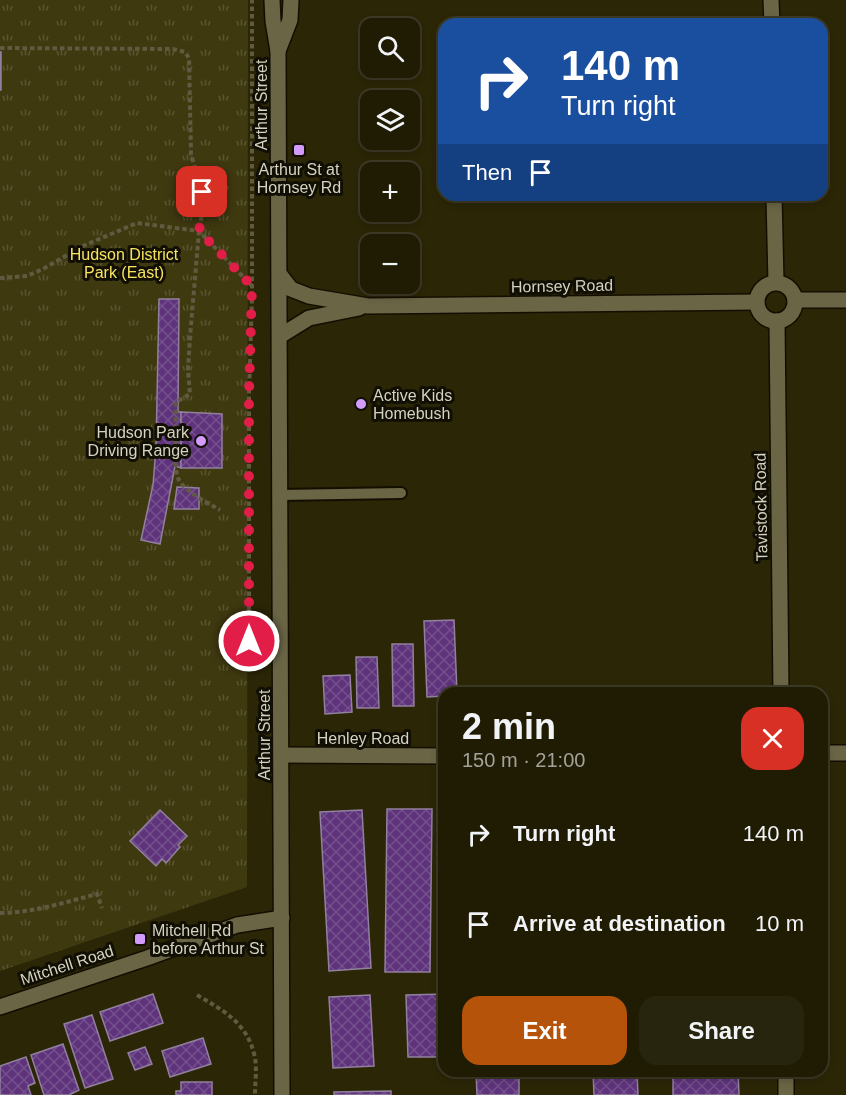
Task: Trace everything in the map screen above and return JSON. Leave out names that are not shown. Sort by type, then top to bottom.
[{"type":"street","name":"Arthur Street","points":[[272,0],[278,51],[282,1095]]},
{"type":"street","name":"Arthur Street","points":[[278,51],[290,21],[291,0]]},
{"type":"street","points":[[771,0],[772,18]]},
{"type":"street","points":[[774,201],[776,282]]},
{"type":"street","name":"Hornsey Road","points":[[280,275],[291,289],[309,296],[368,306],[757,302]]},
{"type":"street","points":[[776,282],[787,285],[795,300],[793,312],[783,320],[777,321],[765,318],[757,302],[762,288],[776,282]]},
{"type":"street","points":[[795,300],[846,300]]},
{"type":"street","name":"Hornsey Road","points":[[280,336],[309,318],[368,306]]},
{"type":"street","name":"Tavistock Road","points":[[777,321],[781,687]]},
{"type":"street","points":[[828,753],[846,753]]},
{"type":"street","name":"Henley Road","points":[[282,755],[438,756]]},
{"type":"street","name":"Mitchell Road","points":[[0,1006],[147,958],[237,925],[282,918]]},
{"type":"street","points":[[786,1077],[786,1095]]},
{"type":"lane","points":[[280,495],[401,493]]},
{"type":"path","points":[[249,641],[252,0]]},
{"type":"path","points":[[0,48],[173,49],[185,52],[189,58],[191,154],[202,192],[203,207],[188,359],[190,394],[176,402],[177,466],[179,480],[196,496],[220,510]]},
{"type":"path","points":[[0,278],[27,276],[35,273],[57,263],[83,246],[137,223],[199,231],[252,286]]},
{"type":"path","points":[[0,912],[44,907],[97,894],[102,908]]},
{"type":"path","points":[[197,995],[230,1014],[243,1030],[255,1058],[255,1095]]},
{"type":"green space","name":"Hudson District Park (East)","points":[[0,0],[248,0],[247,887],[0,971]]},
{"type":"building","points":[[1,52],[1,90],[0,90]]},
{"type":"building","points":[[159,299],[179,299],[178,412],[181,412],[181,468],[175,466],[160,544],[141,540],[153,485],[156,448]]},
{"type":"building","name":"Hudson Park Driving Range","points":[[181,412],[222,414],[222,468],[181,468]]},
{"type":"building","points":[[177,487],[199,488],[199,509],[174,509]]},
{"type":"building","points":[[454,620],[457,687],[438,687],[438,696],[427,697],[424,621]]},
{"type":"building","points":[[392,644],[413,644],[414,706],[393,706]]},
{"type":"building","points":[[356,657],[377,657],[379,708],[357,708]]},
{"type":"building","points":[[350,675],[352,712],[325,714],[323,676]]},
{"type":"building","points":[[387,809],[432,809],[430,972],[385,972]]},
{"type":"building","points":[[160,810],[187,836],[166,863],[162,859],[156,866],[130,841]]},
{"type":"building","points":[[362,810],[371,968],[329,971],[320,812]]},
{"type":"building","points":[[153,994],[163,1023],[110,1041],[100,1012]]},
{"type":"building","points":[[438,994],[438,1057],[408,1057],[406,995]]},
{"type":"building","points":[[370,995],[374,1066],[333,1068],[329,997]]},
{"type":"building","points":[[92,1015],[113,1079],[85,1088],[64,1024]]},
{"type":"building","points":[[203,1038],[211,1064],[170,1077],[162,1051]]},
{"type":"building","points":[[63,1044],[79,1090],[69,1095],[44,1095],[31,1055]]},
{"type":"building","points":[[145,1047],[152,1064],[135,1070],[128,1053]]},
{"type":"building","points":[[26,1057],[35,1083],[28,1086],[31,1095],[0,1095],[0,1066]]},
{"type":"building","points":[[476,1077],[519,1077],[519,1095],[477,1095]]},
{"type":"building","points":[[593,1077],[637,1077],[638,1095],[594,1095]]},
{"type":"building","points":[[673,1077],[738,1077],[739,1095],[673,1095]]},
{"type":"building","points":[[181,1082],[212,1082],[212,1095],[176,1095],[176,1091],[181,1091]]},
{"type":"building","points":[[391,1091],[391,1095],[334,1095],[334,1092]]},
{"type":"place","name":"Arthur St at Hornsey Rd","points":[[299,150]]},
{"type":"place","name":"Active Kids Homebush","points":[[361,404]]},
{"type":"place","name":"Hudson Park Driving Range","points":[[201,441]]},
{"type":"place","name":"Mitchell Rd before Arthur St","points":[[140,939]]},
{"type":"route","points":[[202,192],[203,207],[199,231],[252,286],[249,395],[249,641]]}]
